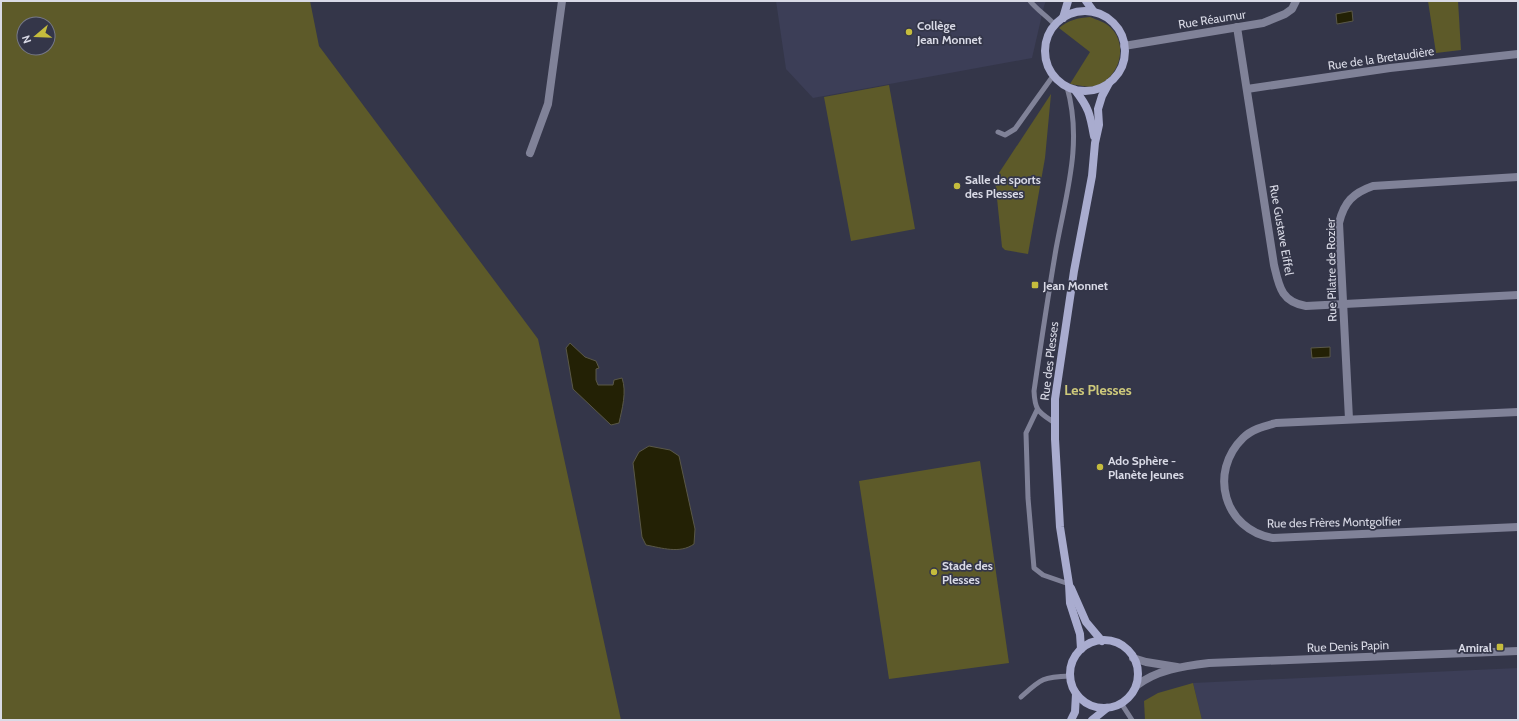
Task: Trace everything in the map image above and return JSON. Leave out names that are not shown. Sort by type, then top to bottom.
[{"type":"street","points":[[530,153],[548,104],[562,1]]},
{"type":"street","points":[[1063,18],[1068,1]]},
{"type":"street","points":[[1086,1],[1094,12]]},
{"type":"street","name":"Rue Réaumur","points":[[1124,46],[1263,23],[1275,19],[1292,9],[1296,1]]},
{"type":"street","points":[[1094,12],[1111,21],[1118,28],[1124,46],[1124,60],[1119,73],[1110,83],[1093,90],[1080,91],[1071,88],[1053,76],[1046,59],[1045,50],[1050,32],[1063,18],[1075,13],[1094,12]]},
{"type":"street","name":"Rue Gustave Eiffel","points":[[1237,27],[1274,265],[1281,291],[1285,297],[1298,305],[1306,306],[1518,295]]},
{"type":"street","name":"Rue de la Bretaudière","points":[[1247,89],[1390,68],[1518,54]]},
{"type":"street","name":"Rue des Plesses","points":[[1081,649],[1080,634],[1070,603],[1069,584],[1060,520],[1055,400],[1074,271],[1092,176],[1095,143],[1099,125],[1098,116],[1100,103],[1110,83]]},
{"type":"street","name":"Rue des Plesses","points":[[1071,88],[1088,108],[1095,143]]},
{"type":"street","name":"Rue Pilatre de Rozier","points":[[1349,419],[1339,223],[1341,213],[1347,203],[1355,194],[1373,186],[1518,177]]},
{"type":"street","name":"Rue des Frères Montgolfier","points":[[1518,412],[1276,423],[1260,427],[1244,437],[1233,449],[1227,462],[1224,478],[1225,494],[1230,510],[1241,523],[1262,536],[1273,538],[1518,527]]},
{"type":"street","name":"Rue des Plesses","points":[[1069,584],[1086,622],[1102,641]]},
{"type":"street","points":[[1092,720],[1107,708],[1121,703],[1130,696],[1136,686],[1137,669],[1129,652],[1117,643],[1102,641],[1091,643],[1081,649],[1072,661],[1070,676],[1072,686],[1080,699],[1090,705],[1107,708]]},
{"type":"street","name":"Rue Denis Papin","points":[[1136,686],[1148,678],[1178,667],[1209,663],[1518,651]]},
{"type":"street","name":"Rue Denis Papin","points":[[1133,658],[1146,662],[1178,667]]},
{"type":"street","points":[[1071,720],[1075,712],[1076,694]]},
{"type":"lane","points":[[1030,1],[1035,8],[1049,18],[1055,25]]},
{"type":"lane","points":[[998,132],[1004,135],[1015,129],[1053,76]]},
{"type":"lane","points":[[1055,423],[1037,410],[1034,402],[1035,383],[1055,255],[1073,161],[1074,132],[1071,88]]},
{"type":"lane","points":[[1037,410],[1026,433],[1028,498],[1034,568],[1043,575],[1069,584]]},
{"type":"lane","points":[[1021,697],[1039,681],[1045,678],[1070,676]]},
{"type":"lane","points":[[1121,703],[1132,720]]},
{"type":"shaded area","points":[[1,1],[310,1],[319,46],[538,339],[621,720],[1,720]]},
{"type":"shaded area","name":"Collège Jean Monnet","points":[[776,1],[1046,1],[1032,58],[813,98],[786,69]]},
{"type":"shaded area","points":[[1428,1],[1458,1],[1461,50],[1436,53]]},
{"type":"shaded area","points":[[1352,11],[1353,21],[1337,24],[1336,14]]},
{"type":"shaded area","points":[[1090,17],[1107,24],[1111,28],[1116,35],[1120,52],[1119,61],[1110,77],[1095,86],[1086,87],[1070,84],[1090,52],[1059,28],[1073,20]]},
{"type":"shaded area","points":[[889,85],[915,229],[851,241],[824,97]]},
{"type":"shaded area","points":[[1051,94],[1045,158],[1028,254],[1005,250],[1002,247],[995,179]]},
{"type":"shaded area","points":[[570,343],[585,357],[596,361],[599,368],[596,369],[596,380],[598,385],[613,385],[614,380],[622,378],[624,395],[619,423],[611,425],[573,389],[566,348]]},
{"type":"shaded area","points":[[1330,347],[1330,357],[1312,358],[1311,348]]},
{"type":"shaded area","points":[[649,446],[670,450],[679,456],[695,529],[694,544],[689,547],[677,550],[646,545],[642,537],[633,463],[639,452]]},
{"type":"shaded area","name":"Stade des Plesses","points":[[980,461],[1009,663],[889,679],[859,481]]},
{"type":"shaded area","points":[[1518,668],[1518,720],[1202,720],[1193,683]]},
{"type":"shaded area","points":[[1193,683],[1202,720],[1145,720],[1144,701],[1158,693]]},
{"type":"place","name":"Collège Jean Monnet","points":[[909,32]]},
{"type":"place","name":"Salle de sports des Plesses","points":[[957,186]]},
{"type":"place","name":"Jean Monnet","points":[[1035,285]]},
{"type":"place","name":"Ado Sphère - Planète Jeunes","points":[[1100,467]]},
{"type":"place","name":"Stade des Plesses","points":[[934,572]]},
{"type":"place","name":"Amiral","points":[[1500,647]]},
{"type":"district","name":"Les Plesses","points":[[1098,390]]}]
